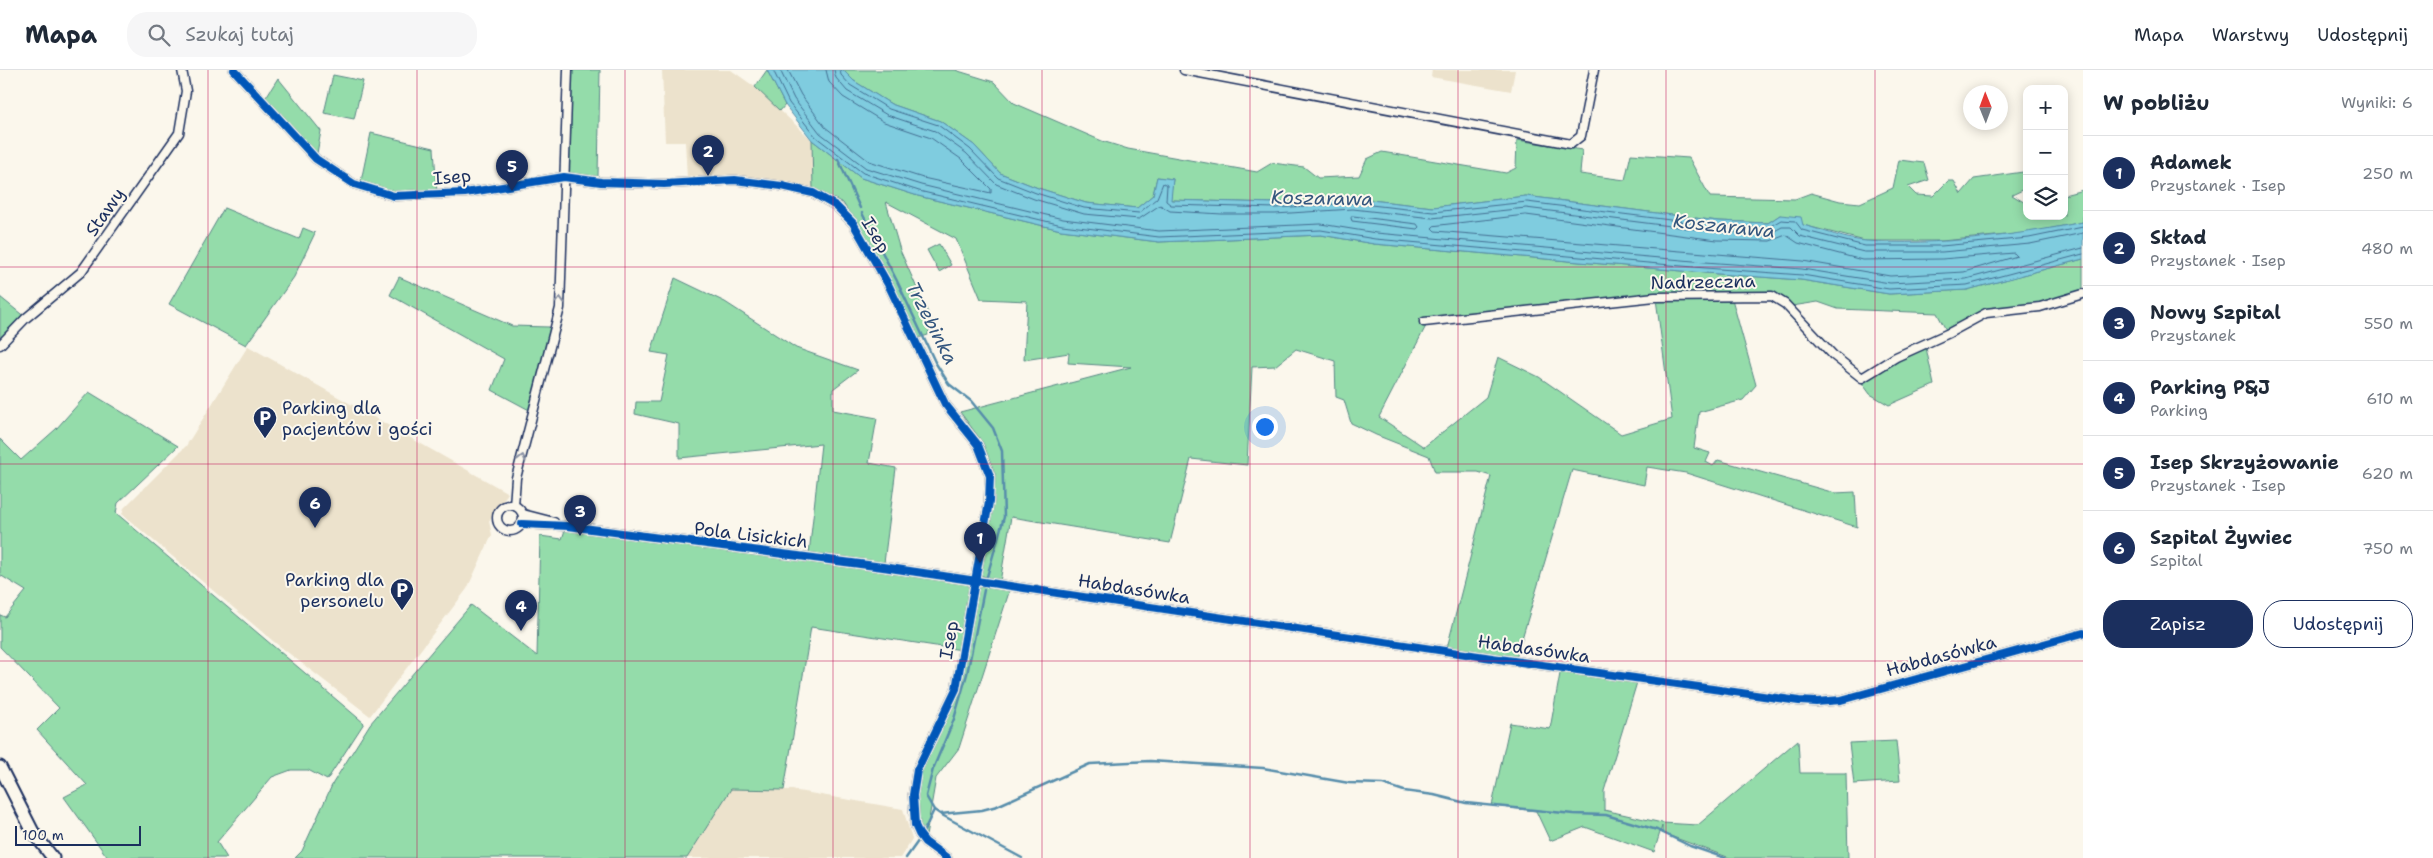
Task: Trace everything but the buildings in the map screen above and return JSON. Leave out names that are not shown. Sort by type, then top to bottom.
[{"type":"street","name":"Stawy","points":[[0,345],[26,318],[82,272],[179,133],[186,91],[182,70]]},
{"type":"street","name":"Isep","points":[[234,70],[316,159],[354,184],[394,196],[465,193],[564,177],[601,182],[664,184],[735,180],[782,186],[813,193],[836,206],[853,223],[889,286],[945,404],[978,445],[990,476],[990,502],[956,689],[917,770],[913,795],[913,811],[919,834],[925,842],[947,858]]},
{"type":"street","points":[[514,506],[516,478],[560,308],[568,70]]},
{"type":"street","points":[[1184,70],[1571,144],[1581,136],[1594,70]]},
{"type":"street","name":"Nadrzeczna","points":[[1424,322],[1655,297],[1772,296],[1785,304],[1833,355],[1862,378],[1896,357],[1949,334],[1986,313],[2040,307],[2083,294]]},
{"type":"street","points":[[506,506],[514,506],[523,514],[522,524],[512,532],[504,530],[498,524],[499,511],[506,506]]},
{"type":"street","name":"Pola Lisickich","points":[[523,514],[568,526]]},
{"type":"street","name":"Pola Lisickich","points":[[522,524],[568,526],[883,567],[975,582]]},
{"type":"street","name":"Habdasówka","points":[[975,582],[1492,658],[1816,702],[1840,700],[2083,633]]},
{"type":"street","points":[[0,767],[33,832],[53,858]]},
{"type":"shaded area","points":[[662,70],[731,70],[755,87],[812,140],[813,189],[783,181],[735,175],[687,178],[685,142],[665,142]]},
{"type":"shaded area","points":[[1432,70],[1515,70],[1511,91],[1431,77]]},
{"type":"shaded area","points":[[248,346],[508,493],[489,521],[492,535],[467,589],[370,716],[273,641],[122,514],[124,508],[186,446]]},
{"type":"shaded area","points":[[731,789],[792,790],[903,809],[912,839],[900,858],[687,858]]},
{"type":"green space","points":[[571,70],[600,70],[598,176],[601,182],[564,177]]},
{"type":"green space","points":[[767,70],[785,105],[780,111],[755,87]]},
{"type":"green space","points":[[843,70],[955,70],[994,82],[1014,103],[1102,141],[1128,149],[1257,172],[1272,163],[1304,167],[1318,178],[1359,176],[1367,159],[1382,152],[1506,173],[1516,168],[1517,140],[1582,150],[1580,174],[1625,180],[1631,154],[1689,158],[1710,197],[1795,199],[1811,193],[1840,201],[1860,203],[1893,188],[1899,160],[1924,163],[1929,180],[1908,187],[1916,195],[1933,196],[1948,181],[1954,181],[1961,194],[1974,179],[2023,172],[2023,190],[2012,195],[2023,202],[2023,220],[2068,220],[2068,194],[2083,190],[2083,222],[2028,233],[1941,241],[1865,241],[1803,225],[1780,215],[1768,223],[1718,221],[1526,196],[1433,207],[1353,198],[1274,203],[1170,200],[1173,179],[1157,177],[1153,195],[1137,208],[1086,203],[1038,188],[1000,173],[974,145],[940,121],[891,104],[854,81]]},
{"type":"green space","points":[[333,75],[363,81],[354,119],[324,113]]},
{"type":"green space","points":[[278,78],[321,131],[316,159],[263,102]]},
{"type":"green space","points":[[371,133],[434,148],[437,194],[394,196],[360,186]]},
{"type":"green space","points":[[812,140],[861,178],[918,196],[1061,230],[1159,242],[1321,235],[1374,244],[1801,280],[1889,294],[1967,290],[2083,259],[2083,291],[2040,304],[1985,310],[1946,330],[1937,313],[1838,309],[1818,302],[1792,306],[1755,292],[1654,294],[1427,324],[1379,417],[1424,447],[1486,397],[1498,357],[1539,377],[1621,434],[1672,419],[1656,299],[1732,299],[1756,385],[1743,400],[1699,412],[1694,448],[1710,453],[1706,462],[1713,466],[1718,460],[1835,493],[1855,492],[1857,527],[1686,473],[1647,467],[1644,485],[1572,470],[1515,662],[1447,648],[1491,476],[1478,472],[1435,472],[1429,456],[1351,423],[1344,400],[1336,397],[1335,361],[1296,349],[1275,366],[1252,367],[1247,465],[1191,459],[1170,543],[1011,517],[1000,582],[980,575],[995,474],[983,443],[960,412],[1131,367],[1068,363],[1069,353],[1024,360],[1027,301],[981,299],[956,239],[886,202],[900,250],[932,322],[928,335],[918,338],[894,286],[843,203],[813,189]]},
{"type":"green space","points":[[224,208],[299,239],[303,228],[315,233],[294,277],[246,345],[169,304]]},
{"type":"green space","points":[[939,244],[951,265],[939,272],[927,250]]},
{"type":"green space","points":[[399,277],[512,326],[549,327],[553,336],[533,412],[492,390],[504,359],[390,295]]},
{"type":"green space","points":[[675,278],[725,302],[796,348],[858,370],[833,389],[833,410],[877,418],[869,463],[896,468],[884,563],[975,582],[1011,586],[959,748],[936,778],[925,842],[915,825],[917,770],[956,689],[962,650],[811,627],[784,790],[731,789],[687,858],[295,858],[302,851],[333,783],[370,724],[471,605],[537,656],[540,536],[562,539],[565,530],[818,556],[809,554],[821,444],[679,458],[679,424],[635,414],[636,402],[659,402],[669,355],[651,352]]},
{"type":"green space","points":[[0,297],[26,318],[0,345]]},
{"type":"green space","points":[[1925,343],[1934,385],[1889,405],[1870,394],[1862,383],[1862,378]]},
{"type":"green space","points":[[89,392],[178,446],[118,503],[116,513],[364,723],[327,780],[308,770],[291,770],[272,777],[217,842],[227,858],[108,858],[64,797],[87,785],[37,730],[59,708],[0,647],[0,615],[5,617],[26,591],[0,575],[0,439],[21,460],[56,429]]},
{"type":"green space","points":[[1561,668],[1638,679],[1604,791],[1604,810],[1662,823],[1698,825],[1798,740],[1800,773],[1846,773],[1848,858],[1730,858],[1662,833],[1662,826],[1654,852],[1585,827],[1550,841],[1536,811],[1492,806],[1510,723],[1550,729]]},
{"type":"green space","points":[[1896,741],[1900,781],[1854,784],[1849,743]]},
{"type":"water","name":"Koszarawa","points":[[767,70],[843,70],[854,81],[891,104],[940,121],[974,145],[1000,173],[1038,188],[1086,203],[1137,208],[1153,195],[1157,177],[1173,179],[1171,200],[1274,203],[1353,198],[1433,207],[1526,196],[1718,221],[1768,223],[1780,215],[1801,217],[1803,225],[1843,237],[1866,241],[1920,242],[1975,239],[2030,232],[2083,222],[2083,259],[1967,290],[1889,294],[1801,280],[1374,244],[1321,235],[1159,242],[1061,230],[918,196],[861,178],[812,140],[785,105]]},
{"type":"waterway","name":"Trzebinka","points":[[838,159],[860,208]]},
{"type":"waterway","name":"Trzebinka","points":[[862,213],[897,281],[935,362],[949,384],[971,401],[993,428],[1002,451],[1004,517],[986,580]]},
{"type":"waterway","name":"Trzebinka","points":[[984,590],[967,674],[954,719],[933,769],[926,796],[934,810],[940,814],[1022,858]]},
{"type":"waterway","points":[[940,814],[982,810],[997,806],[1090,764],[1150,761],[1263,768],[1349,783],[1383,784],[1404,791],[1434,795],[1466,803],[1573,814],[1606,815],[1657,830],[1690,846],[1725,858]]},
{"type":"waterway","points":[[906,858],[921,837],[934,810]]},
{"type":"cycle path","points":[[234,70],[316,159],[354,184],[394,196],[465,193],[564,177],[601,182],[664,184],[735,180],[782,186],[813,193],[836,206],[853,223],[889,286],[945,404],[978,445],[990,476],[989,502],[956,689],[917,770],[913,795],[915,825],[919,834],[925,842],[947,858]]},
{"type":"cycle path","points":[[522,524],[568,526],[883,567],[1492,658],[1799,701],[1841,700],[2083,633]]},
{"type":"place","name":"Skład","points":[[708,176]]},
{"type":"place","name":"Isep Skrzyżowanie","points":[[512,191]]},
{"type":"place","name":"Parking dla pacjentów i gości","points":[[265,439]]},
{"type":"place","name":"Szpital Żywiec","points":[[315,528]]},
{"type":"place","name":"Nowy Szpital","points":[[580,536]]},
{"type":"place","name":"Adamek","points":[[980,563]]},
{"type":"place","name":"Parking dla personelu","points":[[402,611]]},
{"type":"place","name":"Parking P&J","points":[[521,631]]}]
